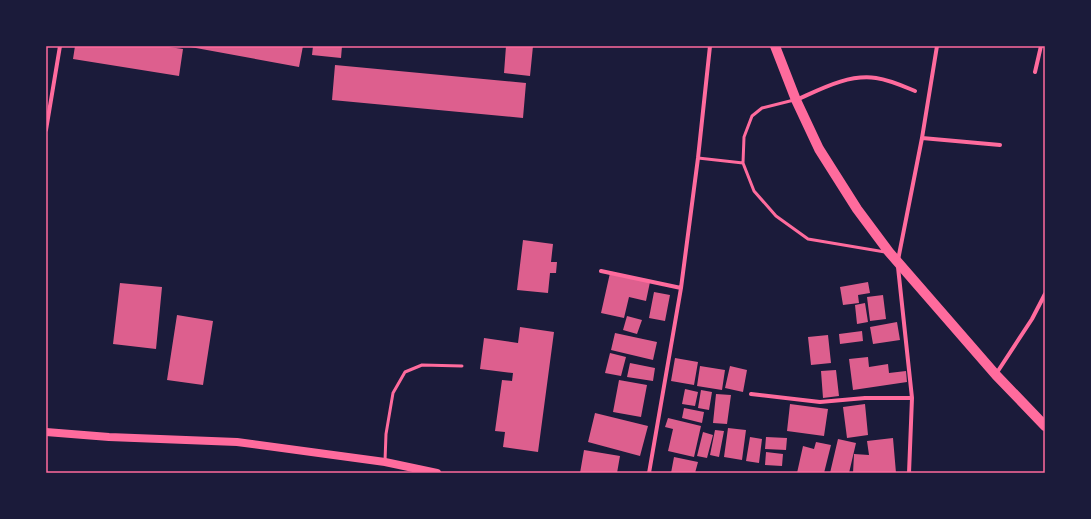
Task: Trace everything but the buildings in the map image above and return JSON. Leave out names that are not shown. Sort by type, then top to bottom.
[{"type":"main road","points":[[775,46],[796,100],[819,149],[857,208],[898,263],[996,375],[1045,426]]},
{"type":"main road","points":[[46,432],[109,437],[237,442],[385,462],[437,473]]},
{"type":"street","points":[[46,130],[60,46]]},
{"type":"street","points":[[649,473],[681,288],[698,158],[710,46]]},
{"type":"street","points":[[909,473],[912,398],[898,263],[922,138],[937,46]]},
{"type":"street","points":[[1035,72],[1041,46]]},
{"type":"street","points":[[796,100],[845,80],[858,78],[876,78],[889,81],[915,91]]},
{"type":"street","points":[[922,138],[1000,145]]},
{"type":"street","points":[[601,271],[681,288]]},
{"type":"street","points":[[996,375],[1032,319],[1045,294]]},
{"type":"street","points":[[751,394],[820,402],[865,398],[912,398]]},
{"type":"lane","points":[[796,100],[762,108],[752,116],[744,137],[743,163],[754,191],[776,216],[808,239],[889,252]]},
{"type":"lane","points":[[698,158],[743,163]]},
{"type":"lane","points":[[385,462],[386,434],[393,393],[405,372],[422,365],[462,366]]}]
